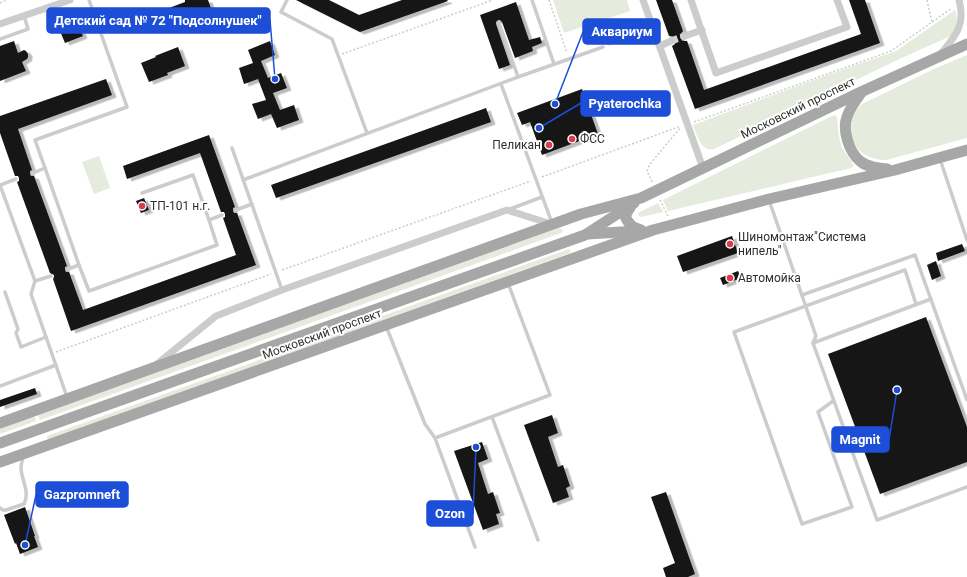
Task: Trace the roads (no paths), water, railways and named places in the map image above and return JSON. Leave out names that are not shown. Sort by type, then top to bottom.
[{"type":"main road","name":"Московский проспект","points":[[0,443],[585,235],[656,190],[863,91],[967,44]]},
{"type":"main road","points":[[863,91],[852,104],[846,119],[848,142],[854,154],[860,161],[873,168],[895,170]]},
{"type":"main road","name":"Московский проспект","points":[[0,462],[508,282],[649,230],[769,199],[895,170],[967,150]]},
{"type":"main road","name":"Московский проспект","points":[[0,423],[552,224],[581,214],[637,201]]},
{"type":"main road","points":[[637,201],[629,209],[625,216],[628,223],[635,228],[649,230]]},
{"type":"main road","name":"Московский проспект","points":[[585,235],[649,230]]},
{"type":"street","points":[[0,24],[70,0]]},
{"type":"street","points":[[643,0],[703,168]]},
{"type":"street","points":[[691,0],[716,73],[846,27],[837,0]]},
{"type":"street","points":[[939,56],[957,33],[961,22],[962,11],[959,1]]},
{"type":"street","points":[[685,36],[702,30]]},
{"type":"street","points":[[660,46],[671,42]]},
{"type":"street","points":[[153,368],[216,316],[282,290],[507,210],[552,224]]},
{"type":"lane","points":[[89,0],[127,107],[35,140],[88,291],[217,245],[193,175],[142,193]]},
{"type":"lane","points":[[287,0],[281,12],[332,39],[367,133]]},
{"type":"lane","points":[[532,0],[554,64]]},
{"type":"lane","points":[[0,39],[28,29],[24,16]]},
{"type":"lane","points":[[499,24],[518,77]]},
{"type":"lane","points":[[243,180],[518,77],[603,47]]},
{"type":"lane","points":[[500,84],[552,224]]},
{"type":"lane","points":[[232,148],[282,290]]},
{"type":"lane","points":[[940,158],[967,240]]},
{"type":"lane","points":[[33,173],[45,168]]},
{"type":"lane","points":[[16,179],[0,185],[35,281],[31,294],[67,399]]},
{"type":"lane","points":[[507,210],[542,197]]},
{"type":"lane","points":[[769,199],[816,336],[813,343],[877,520],[967,487]]},
{"type":"lane","points":[[236,210],[252,204]]},
{"type":"lane","points":[[209,220],[222,215]]},
{"type":"lane","points":[[802,295],[915,255],[967,400]]},
{"type":"lane","points":[[68,269],[79,265]]},
{"type":"lane","points":[[833,401],[818,412],[852,507],[802,524],[734,332],[905,270],[916,304]]},
{"type":"lane","points":[[35,281],[51,276]]},
{"type":"lane","points":[[435,438],[550,396],[508,282]]},
{"type":"lane","points":[[5,292],[18,329],[16,333],[21,347],[46,337]]},
{"type":"lane","points":[[813,343],[931,299]]},
{"type":"lane","points":[[385,325],[425,424],[435,438],[475,547]]},
{"type":"lane","points":[[0,386],[56,365]]},
{"type":"lane","points":[[492,417],[538,540]]},
{"type":"lane","points":[[0,508],[6,510],[24,504],[27,499],[21,470],[23,454]]},
{"type":"tunnel","points":[[671,41],[685,36]]},
{"type":"place","name":"Детский сад № 72 \"Подсолнушек\"","points":[[275,79]]},
{"type":"place","name":"Аквариум","points":[[555,104]]},
{"type":"place","name":"Pyaterochka","points":[[539,128]]},
{"type":"place","name":"ФСС","points":[[572,139]]},
{"type":"place","name":"Пеликан","points":[[549,145]]},
{"type":"place","name":"ТП-101 н.г.","points":[[142,206]]},
{"type":"place","name":"Шиномонтаж\"Система нипель\"","points":[[730,244]]},
{"type":"place","name":"Автомойка","points":[[730,278]]},
{"type":"place","name":"Magnit","points":[[897,390]]},
{"type":"place","name":"Ozon","points":[[476,447]]},
{"type":"place","name":"Gazpromneft","points":[[25,545]]}]
